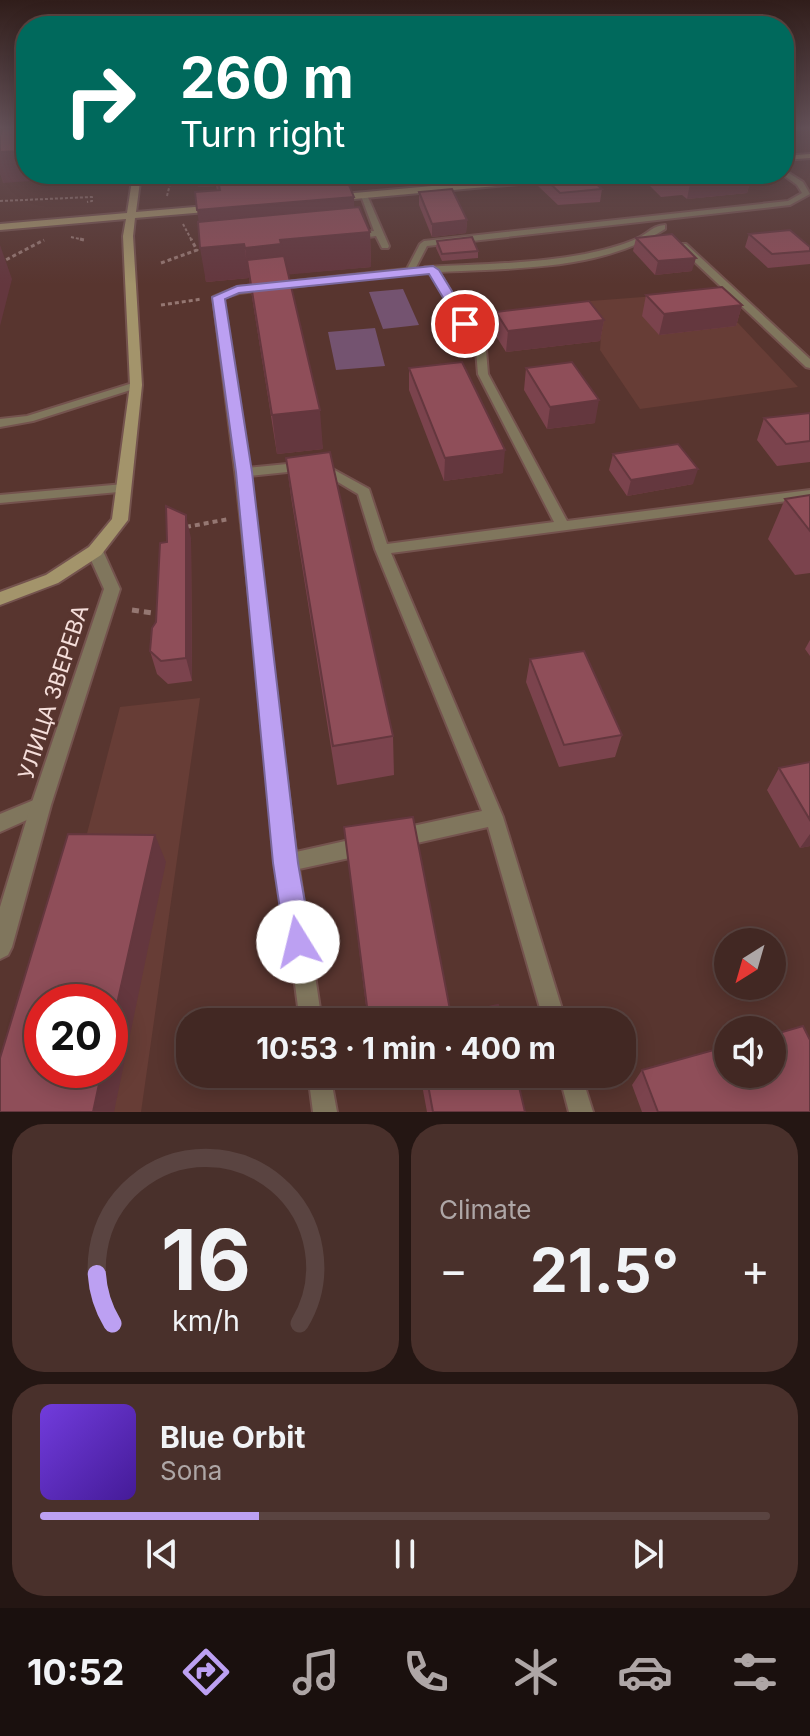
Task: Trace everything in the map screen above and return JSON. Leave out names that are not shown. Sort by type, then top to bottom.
[{"type":"main road","points":[[0,599],[52,579],[95,551],[120,520],[136,385],[129,216],[135,184]]},
{"type":"main road","points":[[315,200],[484,184]]},
{"type":"main road","points":[[0,227],[226,207]]},
{"type":"street","name":"УЛИЦА ЗВЕРЕВА","points":[[0,947],[41,805],[112,589],[95,551]]},
{"type":"lane","points":[[410,271],[424,244],[790,203],[808,196],[795,180]]},
{"type":"lane","points":[[341,184],[345,197]]},
{"type":"lane","points":[[363,195],[385,246]]},
{"type":"lane","points":[[653,219],[810,365]]},
{"type":"lane","points":[[309,1008],[286,863],[244,472],[218,297],[237,290],[605,252],[651,237],[662,227]]},
{"type":"lane","points":[[333,238],[379,233]]},
{"type":"lane","points":[[433,270],[481,350],[483,374],[563,526]]},
{"type":"lane","points":[[0,423],[29,419],[136,385]]},
{"type":"lane","points":[[244,472],[318,465],[364,492],[382,549],[494,817],[551,1008]]},
{"type":"lane","points":[[0,499],[124,488]]},
{"type":"lane","points":[[382,549],[810,494]]},
{"type":"lane","points":[[0,823],[41,805]]},
{"type":"lane","points":[[286,863],[494,817]]},
{"type":"lane","points":[[321,1088],[325,1112]]},
{"type":"lane","points":[[574,1088],[581,1112]]},
{"type":"path","points":[[0,201],[92,197],[92,201],[80,205]]},
{"type":"path","points":[[161,263],[197,250],[180,219]]},
{"type":"path","points":[[62,234],[84,240]]},
{"type":"path","points":[[0,263],[31,244],[52,237]]},
{"type":"path","points":[[161,305],[218,297]]},
{"type":"path","points":[[182,528],[249,515]]},
{"type":"path","points":[[132,610],[153,613]]},
{"type":"shaded area","points":[[403,289],[419,325],[383,329],[369,292]]},
{"type":"shaded area","points":[[709,292],[798,387],[640,409],[600,350],[601,335],[577,302]]},
{"type":"shaded area","points":[[375,328],[385,366],[336,370],[328,332]]},
{"type":"shaded area","points":[[200,698],[141,1112],[14,1112],[30,1088],[128,1088],[128,984],[48,984],[120,707]]},
{"type":"building","points":[[219,184],[349,184],[354,197],[197,210],[195,192],[220,190]]},
{"type":"building","points":[[551,184],[596,184],[602,189],[560,193]]},
{"type":"building","points":[[452,189],[467,220],[432,224],[419,192]]},
{"type":"building","points":[[359,207],[370,232],[280,240],[281,244],[245,248],[244,244],[200,248],[198,222]]},
{"type":"building","points":[[790,230],[810,247],[810,251],[772,254],[749,234]]},
{"type":"building","points":[[672,234],[696,258],[658,261],[636,238]]},
{"type":"building","points":[[472,237],[478,251],[442,254],[437,241]]},
{"type":"building","points":[[284,256],[320,410],[272,415],[247,260]]},
{"type":"building","points":[[722,287],[742,305],[664,314],[646,295]]},
{"type":"building","points":[[589,301],[604,320],[508,331],[496,312]]},
{"type":"building","points":[[462,362],[505,450],[445,458],[409,368]]},
{"type":"building","points":[[572,362],[599,400],[550,407],[526,368]]},
{"type":"building","points":[[810,413],[810,441],[786,444],[764,418]]},
{"type":"building","points":[[678,444],[698,469],[631,480],[613,454]]},
{"type":"building","points":[[330,452],[393,736],[333,746],[286,458]]},
{"type":"building","points":[[810,495],[810,531],[785,499]]},
{"type":"building","points":[[166,506],[186,515],[186,658],[161,661],[150,651],[152,628],[156,622],[160,543],[167,542]]},
{"type":"building","points":[[584,651],[622,735],[564,745],[530,659]]},
{"type":"building","points":[[810,762],[810,820],[779,768]]},
{"type":"building","points":[[413,817],[450,1008],[367,1008],[344,827]]},
{"type":"building","points":[[68,834],[155,835],[121,984],[24,984],[24,1088],[98,1088],[93,1112],[0,1112],[0,1058]]},
{"type":"building","points":[[803,1026],[810,1040],[810,1112],[658,1112],[642,1070],[714,1050],[714,1088],[786,1088],[786,1031]]},
{"type":"building","points":[[429,1088],[519,1088],[525,1112],[433,1112]]},
{"type":"route","points":[[298,942],[286,863],[244,472],[218,297],[237,290],[433,270],[465,324]]}]
